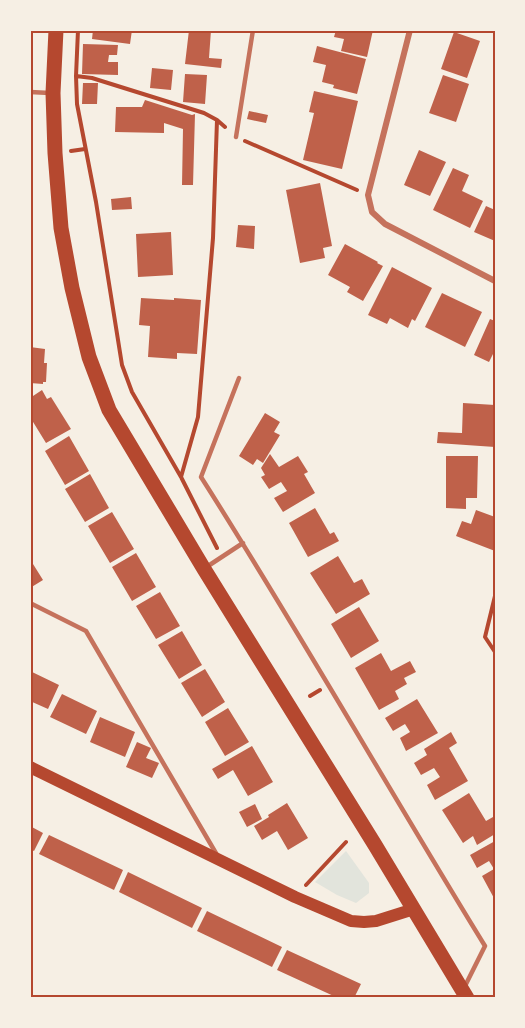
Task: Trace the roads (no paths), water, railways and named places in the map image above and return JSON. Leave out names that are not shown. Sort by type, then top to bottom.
[{"type":"main road","points":[[56,30],[53,93],[61,228],[72,288],[89,357],[109,410],[465,994]]},
{"type":"main road","points":[[30,767],[325,911],[351,921],[376,921],[414,909]]},
{"type":"street","points":[[410,30],[368,195],[372,212],[385,224],[495,281]]},
{"type":"lane","points":[[236,137],[253,30]]},
{"type":"lane","points":[[30,92],[53,93]]},
{"type":"lane","points":[[239,378],[201,477],[485,946],[465,994]]},
{"type":"lane","points":[[204,569],[243,543]]},
{"type":"lane","points":[[30,603],[86,631],[220,860]]}]
